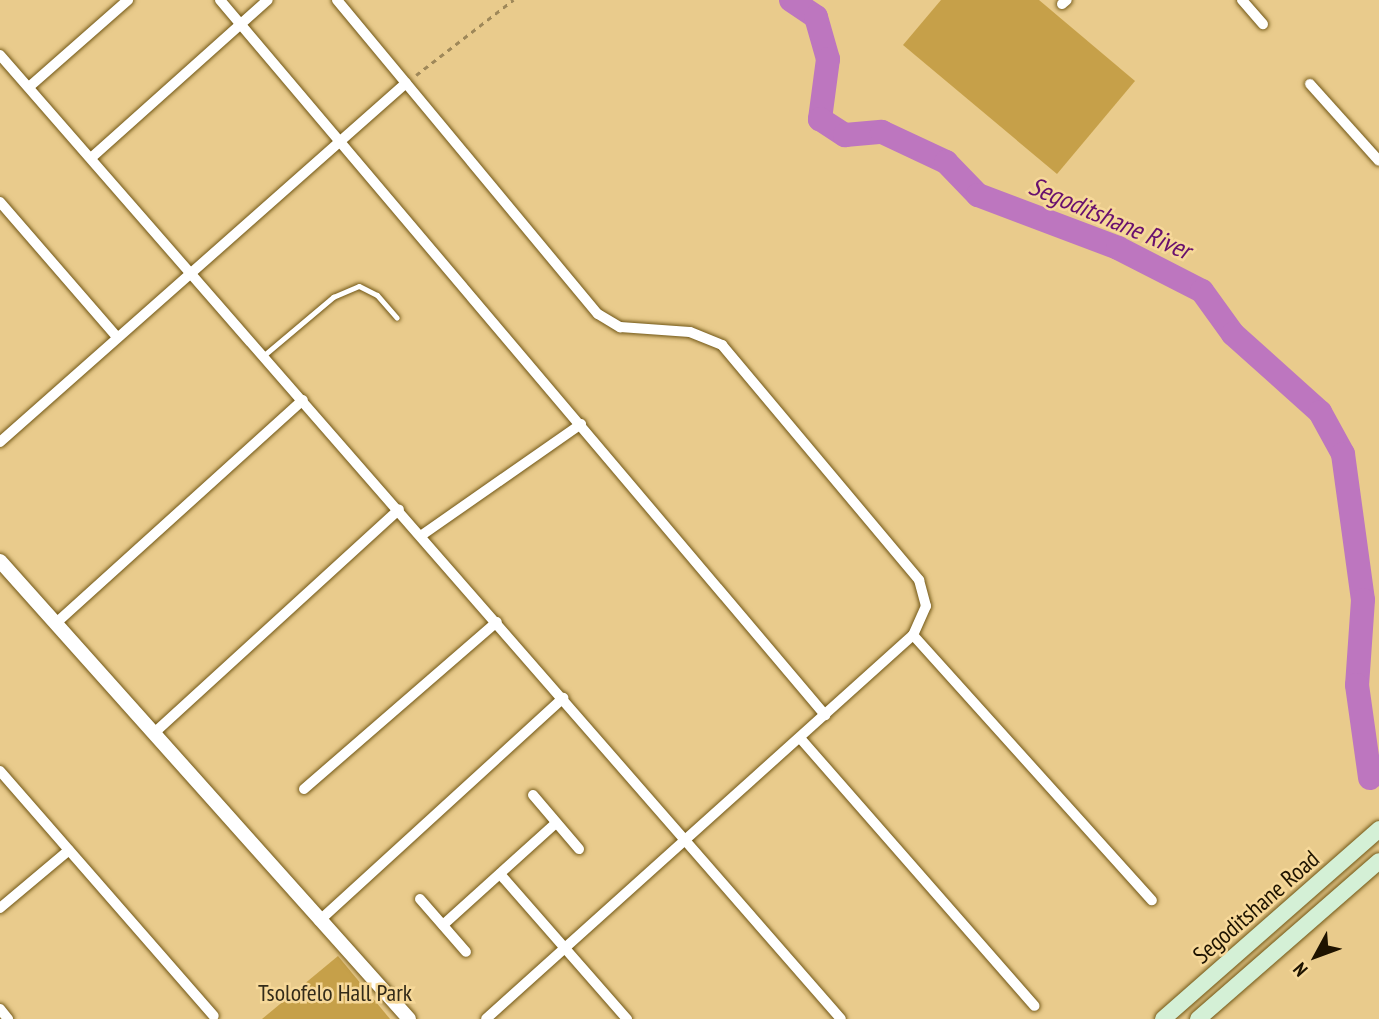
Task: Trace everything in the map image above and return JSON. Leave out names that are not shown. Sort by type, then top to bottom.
[{"type":"main road","name":"Segoditshane Road","points":[[1163,1019],[1379,829]]},
{"type":"main road","name":"Segoditshane Road","points":[[1198,1019],[1379,861]]},
{"type":"street","points":[[29,87],[128,0]]},
{"type":"street","points":[[220,0],[342,139],[825,715]]},
{"type":"street","points":[[92,158],[268,0]]},
{"type":"street","points":[[337,0],[598,314],[620,327],[690,332],[722,345],[919,580],[926,606],[913,635],[486,1019]]},
{"type":"street","points":[[1242,0],[1263,24]]},
{"type":"street","points":[[0,54],[262,356],[422,535],[841,1019]]},
{"type":"street","points":[[0,442],[405,83]]},
{"type":"street","points":[[1310,84],[1379,161]]},
{"type":"street","points":[[0,202],[117,337]]},
{"type":"street","points":[[55,624],[303,400]]},
{"type":"street","points":[[422,535],[581,424]]},
{"type":"street","points":[[153,734],[399,509]]},
{"type":"street","points":[[0,561],[409,1019]]},
{"type":"street","points":[[304,789],[497,622]]},
{"type":"street","points":[[913,635],[1152,900]]},
{"type":"street","points":[[319,921],[563,698]]},
{"type":"street","points":[[800,738],[1035,1006]]},
{"type":"street","points":[[0,771],[214,1016]]},
{"type":"street","points":[[533,795],[579,849]]},
{"type":"street","points":[[443,925],[556,823]]},
{"type":"street","points":[[0,908],[69,850]]},
{"type":"street","points":[[500,873],[627,1019]]},
{"type":"street","points":[[420,900],[466,953]]},
{"type":"street","points":[[0,1009],[8,1019]]},
{"type":"lane","points":[[262,356],[333,296],[359,286],[377,295],[397,318]]},
{"type":"path","points":[[405,83],[513,0]]},
{"type":"green space","points":[[941,0],[1039,0],[1135,81],[1057,174],[903,45]]},
{"type":"green space","name":"Tsolofelo Hall Park","points":[[338,956],[390,1019],[262,1019]]},
{"type":"waterway","name":"Segoditshane River","points":[[791,0],[816,17],[828,59],[820,119],[845,135],[882,132],[946,162],[978,195],[1118,248],[1202,291],[1233,334],[1320,412],[1343,454],[1363,600],[1357,685],[1370,778]]}]
